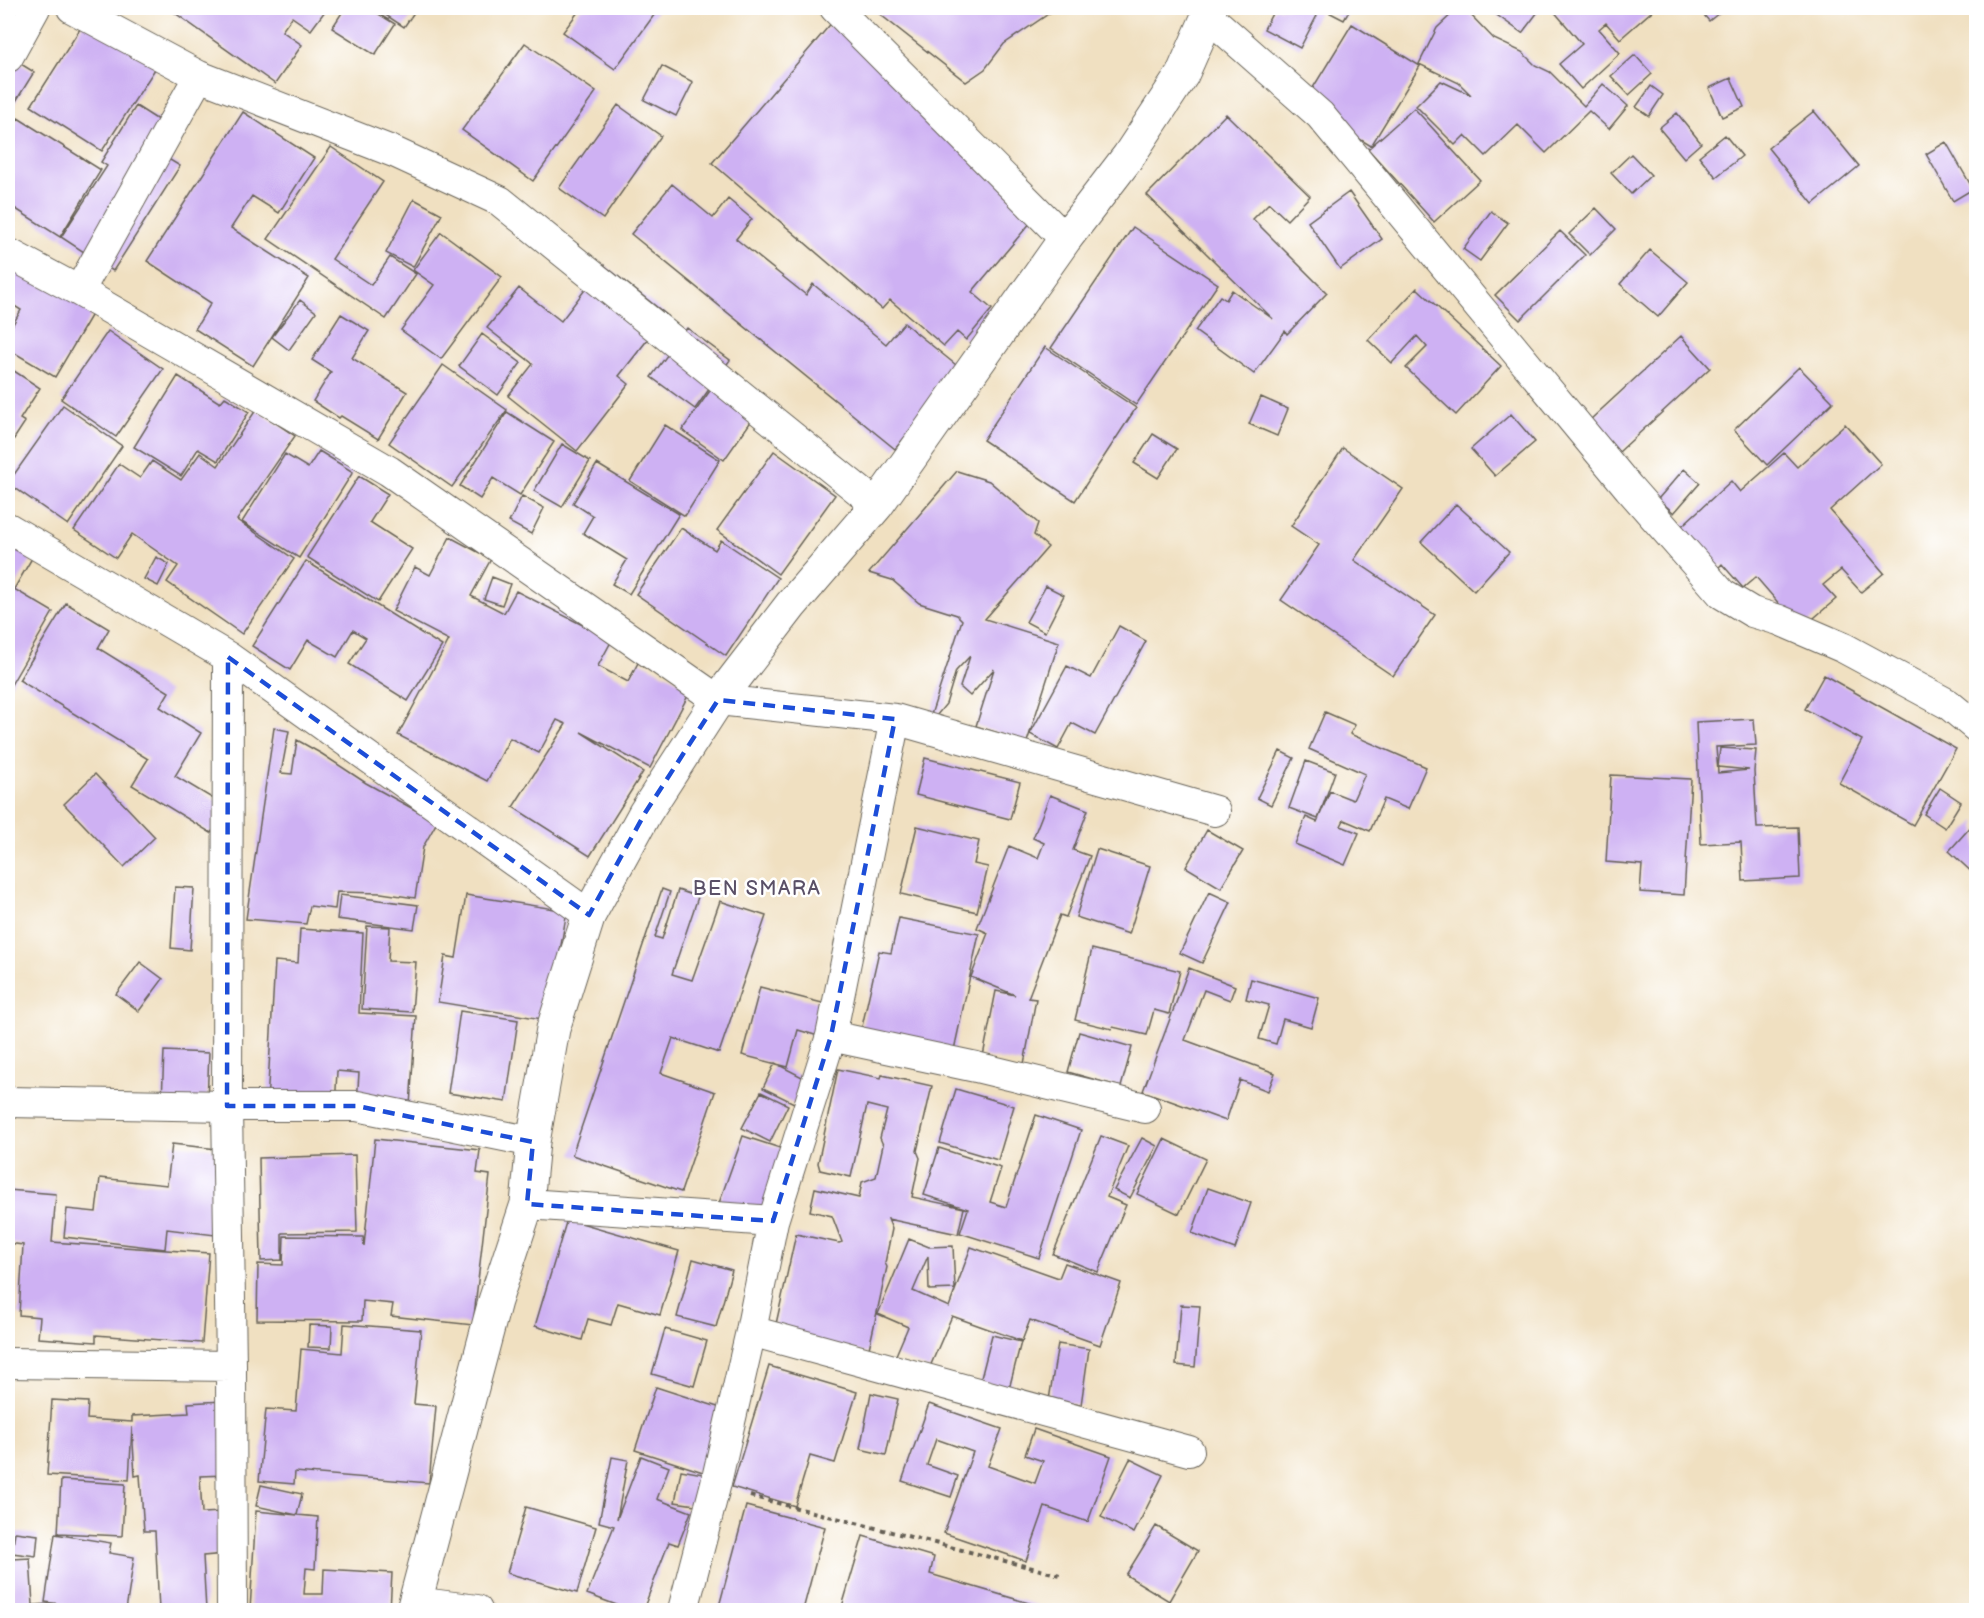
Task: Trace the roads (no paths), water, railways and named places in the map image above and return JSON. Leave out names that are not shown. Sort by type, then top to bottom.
[{"type":"main road","points":[[414,1606],[495,1301],[527,1203],[534,1142],[553,1029],[589,915],[645,813],[718,700],[791,605],[877,505],[1065,239],[1128,157],[1182,75],[1209,12]]},
{"type":"street","points":[[8,57],[36,8]]},
{"type":"street","points":[[72,8],[199,76],[394,152],[500,201],[877,505]]},
{"type":"street","points":[[835,8],[1065,239]]},
{"type":"street","points":[[1209,12],[1320,115],[1629,488],[1722,594],[1752,612],[1779,620],[1844,648],[1948,704],[1977,727]]},
{"type":"street","points":[[79,291],[199,76]]},
{"type":"street","points":[[8,252],[389,471],[718,700],[895,719],[1215,811]]},
{"type":"street","points":[[8,528],[228,657],[589,915]]},
{"type":"street","points":[[228,657],[226,1106],[231,1366],[232,1611]]},
{"type":"street","points":[[683,1611],[751,1332],[773,1221],[831,1036],[895,719]]},
{"type":"street","points":[[831,1036],[976,1067],[1145,1108]]},
{"type":"street","points":[[8,1102],[357,1106],[534,1142]]},
{"type":"street","points":[[527,1203],[773,1221]]},
{"type":"street","points":[[751,1332],[1189,1451]]},
{"type":"street","points":[[8,1363],[231,1366]]},
{"type":"street","points":[[414,1606],[477,1611]]},
{"type":"district","name":"BEN SMARA","points":[[757,888]]}]
